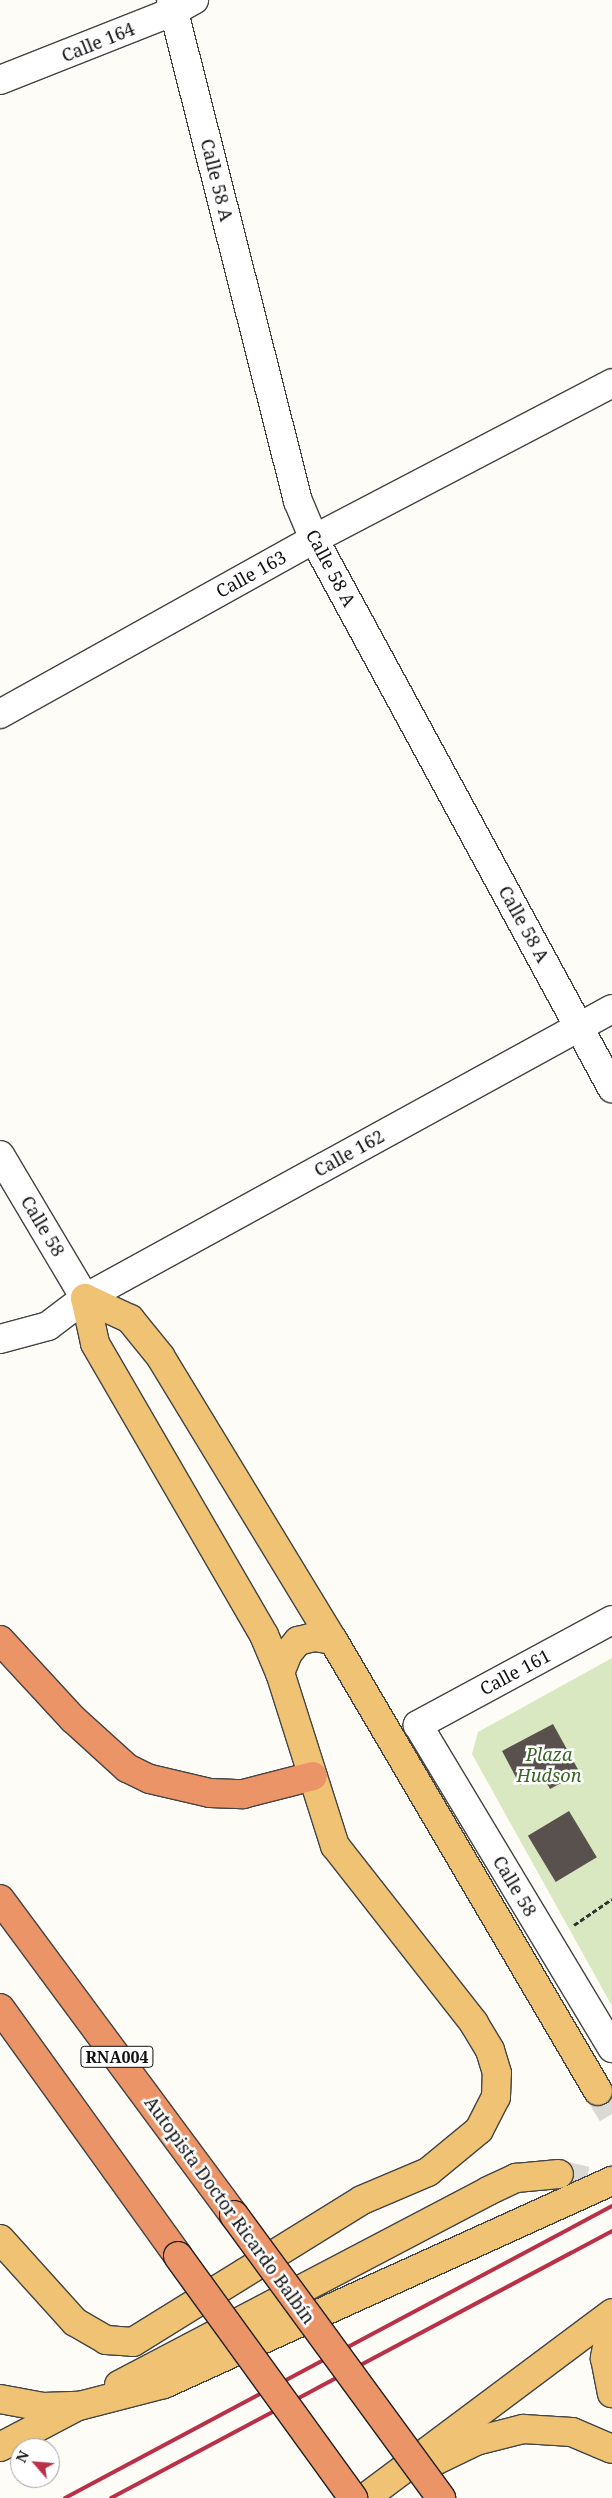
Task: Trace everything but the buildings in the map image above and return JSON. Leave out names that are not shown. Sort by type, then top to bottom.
[{"type":"highway","points":[[0,1640],[72,1719],[127,1768],[150,1779],[210,1793],[243,1794],[313,1776]]},
{"type":"highway","name":"Autopista Doctor Ricardo Balbín","points":[[0,1898],[441,2498]]},
{"type":"highway","points":[[0,2008],[353,2498]]},
{"type":"main road","points":[[85,1298],[130,1319],[160,1356],[333,1640],[598,2091]]},
{"type":"main road","points":[[0,2239],[75,2322],[106,2340],[133,2342],[145,2337],[362,2200],[428,2172],[479,2130],[496,2097],[497,2073],[490,2050],[474,2023],[335,1846],[319,1803],[313,1776],[280,1673],[264,1635],[95,1342],[85,1298]]},
{"type":"main road","points":[[280,1673],[288,1653],[298,1641],[314,1637],[333,1640]]},
{"type":"main road","points":[[0,2447],[488,2191],[516,2178],[560,2174]]},
{"type":"main road","points":[[0,2400],[43,2407],[78,2406],[164,2384],[612,2180]]},
{"type":"main road","points":[[373,2492],[612,2313]]},
{"type":"main road","points":[[612,2322],[605,2358],[612,2394]]},
{"type":"main road","points":[[373,2492],[476,2441],[523,2429],[572,2432],[612,2449]]},
{"type":"street","name":"Calle 164","points":[[0,80],[180,4]]},
{"type":"street","name":"Calle 58 A","points":[[180,4],[298,501],[314,539],[612,1088]]},
{"type":"street","name":"Calle 163","points":[[0,714],[314,539],[612,384]]},
{"type":"street","name":"Calle 162","points":[[0,1339],[48,1326],[85,1298],[612,1009]]},
{"type":"street","name":"Calle 58","points":[[0,1155],[85,1298]]},
{"type":"street","name":"Calle 161","points":[[418,1725],[612,1620]]},
{"type":"street","name":"Calle 58","points":[[418,1725],[612,2048]]},
{"type":"path","points":[[549,1942],[612,1898]]},
{"type":"green space","name":"Plaza Hudson","points":[[612,1658],[612,2006],[472,1754],[478,1732]]},
{"type":"tunnel","points":[[598,2091],[612,2114]]},
{"type":"tunnel","points":[[559,2174],[605,2185],[612,2191]]},
{"type":"railway","points":[[65,2498],[612,2206]]},
{"type":"railway","points":[[111,2498],[612,2231]]}]
